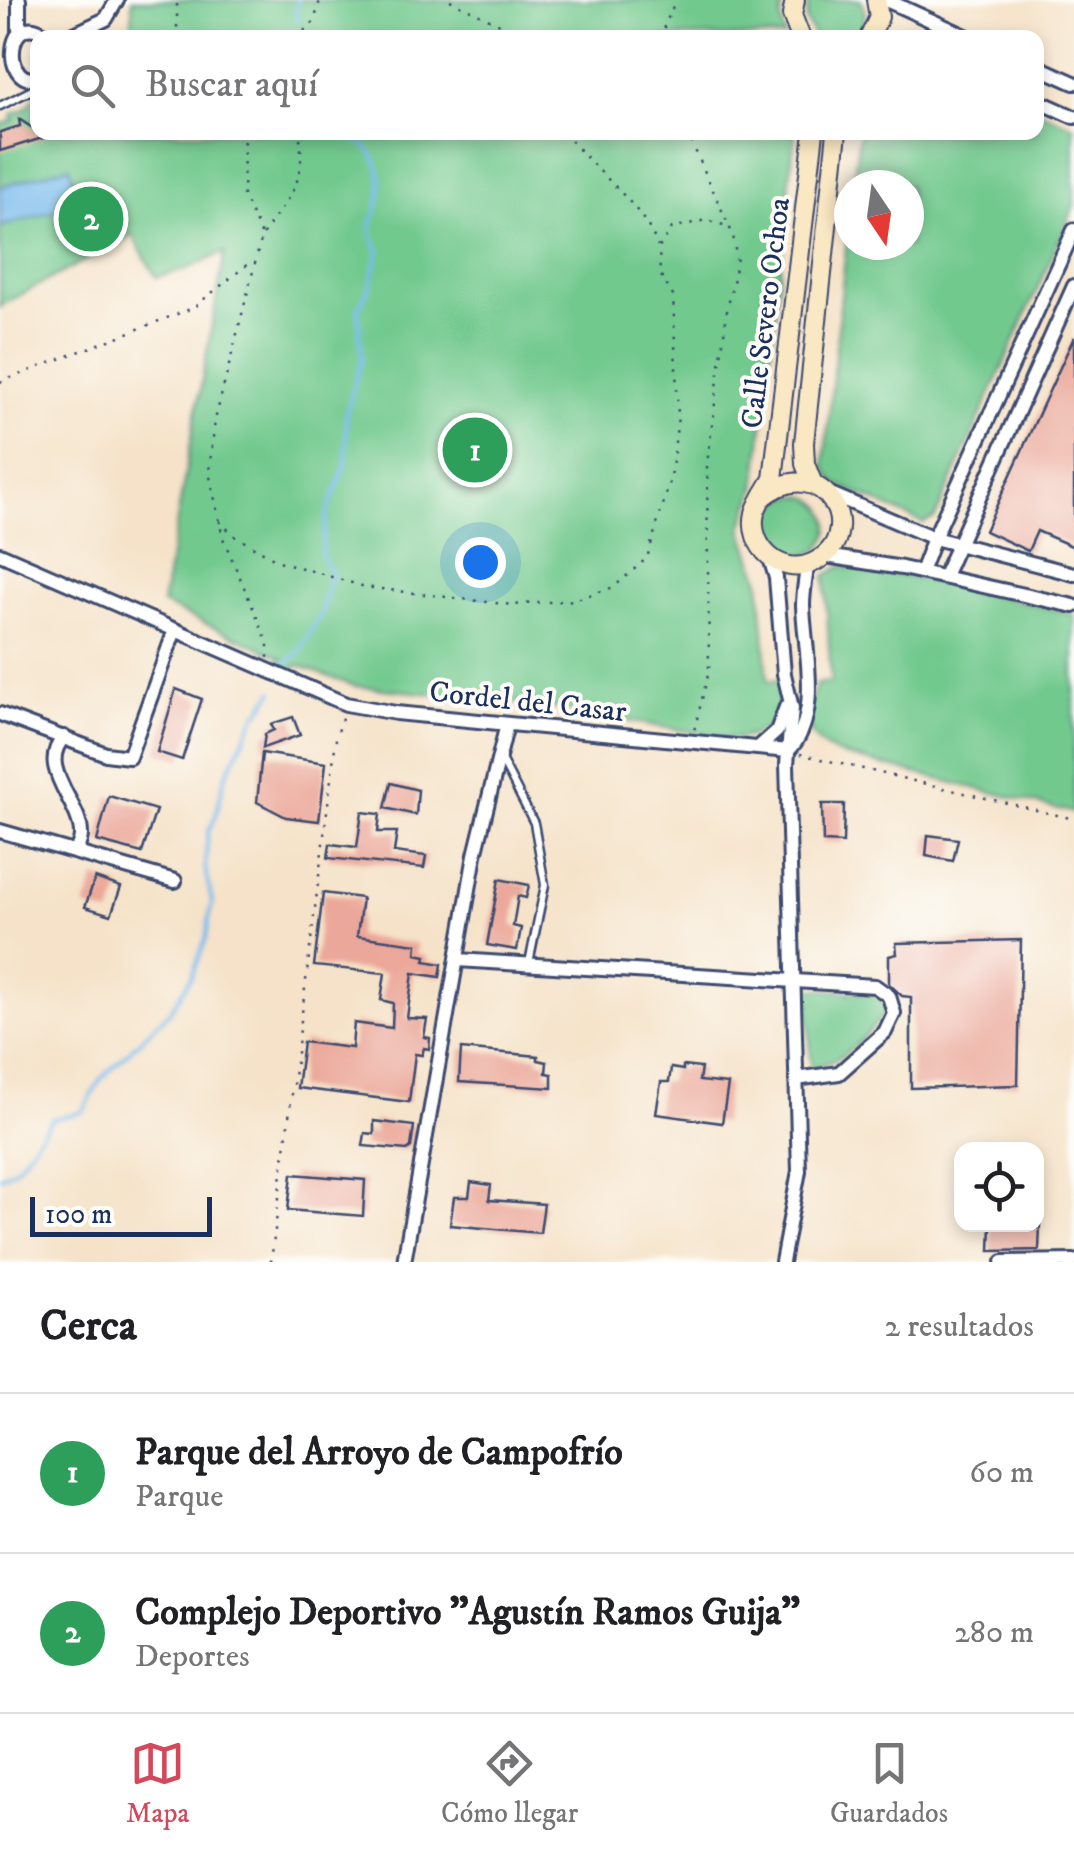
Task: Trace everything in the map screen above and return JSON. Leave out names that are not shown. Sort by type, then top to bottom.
[{"type":"main road","points":[[795,0],[792,15],[798,30]]},
{"type":"main road","points":[[873,30],[879,18],[876,0]]},
{"type":"main road","name":"Calle Severo Ochoa","points":[[764,497],[773,478],[813,140]]},
{"type":"main road","name":"Calle Severo Ochoa","points":[[820,488],[805,464],[804,443],[835,140]]},
{"type":"main road","points":[[795,481],[820,488],[838,512],[838,536],[826,556],[808,566],[788,566],[770,558],[759,545],[754,528],[756,512],[764,497],[778,486],[795,481]]},
{"type":"street","points":[[18,0],[19,29]]},
{"type":"street","points":[[83,30],[106,19],[118,0]]},
{"type":"street","points":[[886,0],[952,30]]},
{"type":"street","points":[[30,78],[9,71],[1,56],[6,40],[19,29],[39,30]]},
{"type":"street","points":[[1044,69],[1074,82]]},
{"type":"street","points":[[1044,104],[1074,118]]},
{"type":"street","points":[[922,572],[1074,230]]},
{"type":"street","points":[[944,576],[1074,286]]},
{"type":"street","points":[[820,488],[934,538],[1074,574]]},
{"type":"street","name":"Cordel del Casar","points":[[0,554],[346,704],[396,713],[788,752]]},
{"type":"street","points":[[826,556],[944,576],[1074,606]]},
{"type":"street","points":[[770,558],[776,578],[792,708],[788,752],[799,1170],[782,1262]]},
{"type":"street","points":[[788,752],[800,740],[811,674],[803,604],[808,566]]},
{"type":"street","points":[[0,714],[106,754],[129,757],[175,630]]},
{"type":"street","points":[[788,690],[808,689]]},
{"type":"street","points":[[758,748],[777,731],[785,713],[788,690]]},
{"type":"street","points":[[404,1262],[475,855],[507,724]]},
{"type":"street","points":[[64,737],[54,755],[58,776],[82,834],[76,851]]},
{"type":"street","points":[[0,831],[176,881]]},
{"type":"street","points":[[458,960],[875,986],[889,996],[894,1013],[885,1032],[839,1073],[796,1079]]},
{"type":"street","points":[[1002,1262],[1074,1261]]},
{"type":"lane","points":[[0,106],[30,91]]},
{"type":"lane","points":[[500,756],[534,823],[545,885],[529,964]]},
{"type":"path","points":[[177,0],[177,30]]},
{"type":"path","points":[[305,30],[314,22],[320,0]]},
{"type":"path","points":[[450,0],[512,30]]},
{"type":"path","points":[[663,30],[676,0]]},
{"type":"path","points":[[242,140],[243,196],[262,236]]},
{"type":"path","points":[[267,670],[268,643],[223,538],[209,472],[214,420],[254,258],[262,236],[291,199],[301,169],[299,140]]},
{"type":"path","points":[[219,522],[236,538],[279,561],[365,587],[512,604],[574,600],[614,586],[646,558],[671,478],[678,416],[673,296],[660,274],[658,248],[651,228],[573,140]]},
{"type":"path","points":[[691,140],[730,228],[737,264],[707,464],[709,671],[692,742]]},
{"type":"path","points":[[658,248],[672,228],[706,220],[730,228]]},
{"type":"path","points":[[0,382],[193,308],[254,258]]},
{"type":"path","points":[[271,1262],[336,739],[346,704]]},
{"type":"path","points":[[788,752],[1074,819]]},
{"type":"green space","points":[[132,0],[783,0],[784,30],[132,30]]},
{"type":"green space","points":[[809,0],[861,0],[865,15],[860,30],[811,30],[806,21]]},
{"type":"green space","points":[[30,103],[30,140],[794,140],[756,488],[742,528],[760,581],[768,681],[780,680],[779,704],[771,722],[755,734],[732,739],[524,703],[354,686],[298,665],[291,672],[278,662],[283,658],[162,604],[225,252],[185,270],[156,277],[132,235],[0,309],[0,125],[14,120],[12,114]]},
{"type":"green space","points":[[1044,113],[1074,126],[1074,207],[935,518],[923,523],[835,483],[824,466],[845,260],[924,260],[924,170],[855,170],[858,140],[1044,140]]},
{"type":"green space","points":[[799,496],[820,505],[829,526],[820,547],[799,556],[778,547],[769,526],[778,505]]},
{"type":"green space","points":[[841,566],[927,580],[1074,614],[1074,813],[838,754],[818,742],[807,717],[817,684],[831,682],[825,576]]},
{"type":"green space","points":[[808,988],[879,995],[886,1012],[844,1054],[811,1067]]},
{"type":"water","points":[[69,166],[80,203],[0,227],[0,187]]},
{"type":"building","points":[[19,119],[30,126],[30,140],[36,140],[0,151],[0,132],[20,126]]},
{"type":"building","points":[[1074,337],[1074,547],[1037,531],[1028,551],[985,531]]},
{"type":"building","points":[[176,689],[202,699],[182,760],[157,752]]},
{"type":"building","points":[[293,717],[300,735],[263,748],[265,734],[274,730],[271,724]]},
{"type":"building","points":[[262,753],[326,763],[319,821],[286,817],[257,802]]},
{"type":"building","points":[[391,783],[418,790],[416,815],[385,808]]},
{"type":"building","points":[[109,796],[156,810],[142,853],[97,841]]},
{"type":"building","points":[[822,804],[844,804],[843,843],[823,842]]},
{"type":"building","points":[[362,812],[380,814],[378,832],[397,832],[394,852],[426,856],[424,868],[328,858],[330,844],[357,847]]},
{"type":"building","points":[[928,835],[958,839],[953,861],[926,856]]},
{"type":"building","points":[[95,878],[121,887],[111,915],[85,907]]},
{"type":"building","points":[[499,879],[529,885],[526,898],[518,896],[513,926],[521,928],[517,950],[487,945]]},
{"type":"building","points":[[323,893],[362,898],[357,936],[417,944],[416,954],[426,956],[425,961],[442,964],[440,977],[413,973],[407,1018],[427,1019],[424,1037],[430,1038],[429,1049],[424,1048],[422,1055],[415,1054],[409,1102],[297,1088],[303,1042],[352,1048],[354,1023],[392,1028],[393,1003],[381,1000],[385,973],[314,966]]},
{"type":"building","points":[[1021,940],[1018,1085],[911,1088],[911,997],[902,996],[889,984],[889,956],[897,954],[896,943]]},
{"type":"building","points":[[461,1049],[538,1056],[538,1060],[547,1062],[546,1073],[552,1074],[552,1088],[459,1082]]},
{"type":"building","points":[[683,1066],[701,1068],[699,1081],[728,1084],[722,1123],[656,1114],[661,1082],[669,1082],[671,1068],[683,1070]]},
{"type":"building","points":[[374,1121],[414,1126],[411,1147],[407,1150],[363,1146],[365,1133],[374,1134]]},
{"type":"building","points":[[292,1174],[365,1180],[363,1216],[288,1210]]},
{"type":"building","points":[[471,1182],[491,1185],[489,1200],[544,1204],[540,1233],[450,1225],[454,1197],[469,1197]]},
{"type":"building","points":[[991,1232],[1040,1232],[1039,1250],[990,1251]]},
{"type":"waterway","points":[[296,21],[297,0]]},
{"type":"waterway","points":[[284,666],[300,651],[322,612],[331,573],[321,554],[327,513],[346,464],[346,413],[362,358],[358,309],[370,286],[379,250],[371,227],[379,202],[379,171],[371,153],[356,140]]},
{"type":"waterway","points":[[0,1177],[17,1167],[52,1119],[83,1112],[101,1079],[170,1011],[192,976],[206,939],[212,902],[205,867],[208,832],[225,777],[255,717],[274,691]]},
{"type":"place","name":"Complejo Deportivo \"Agustín Ramos Guija\"","points":[[91,219]]},
{"type":"place","name":"Parque del Arroyo de Campofrío","points":[[475,450]]}]
